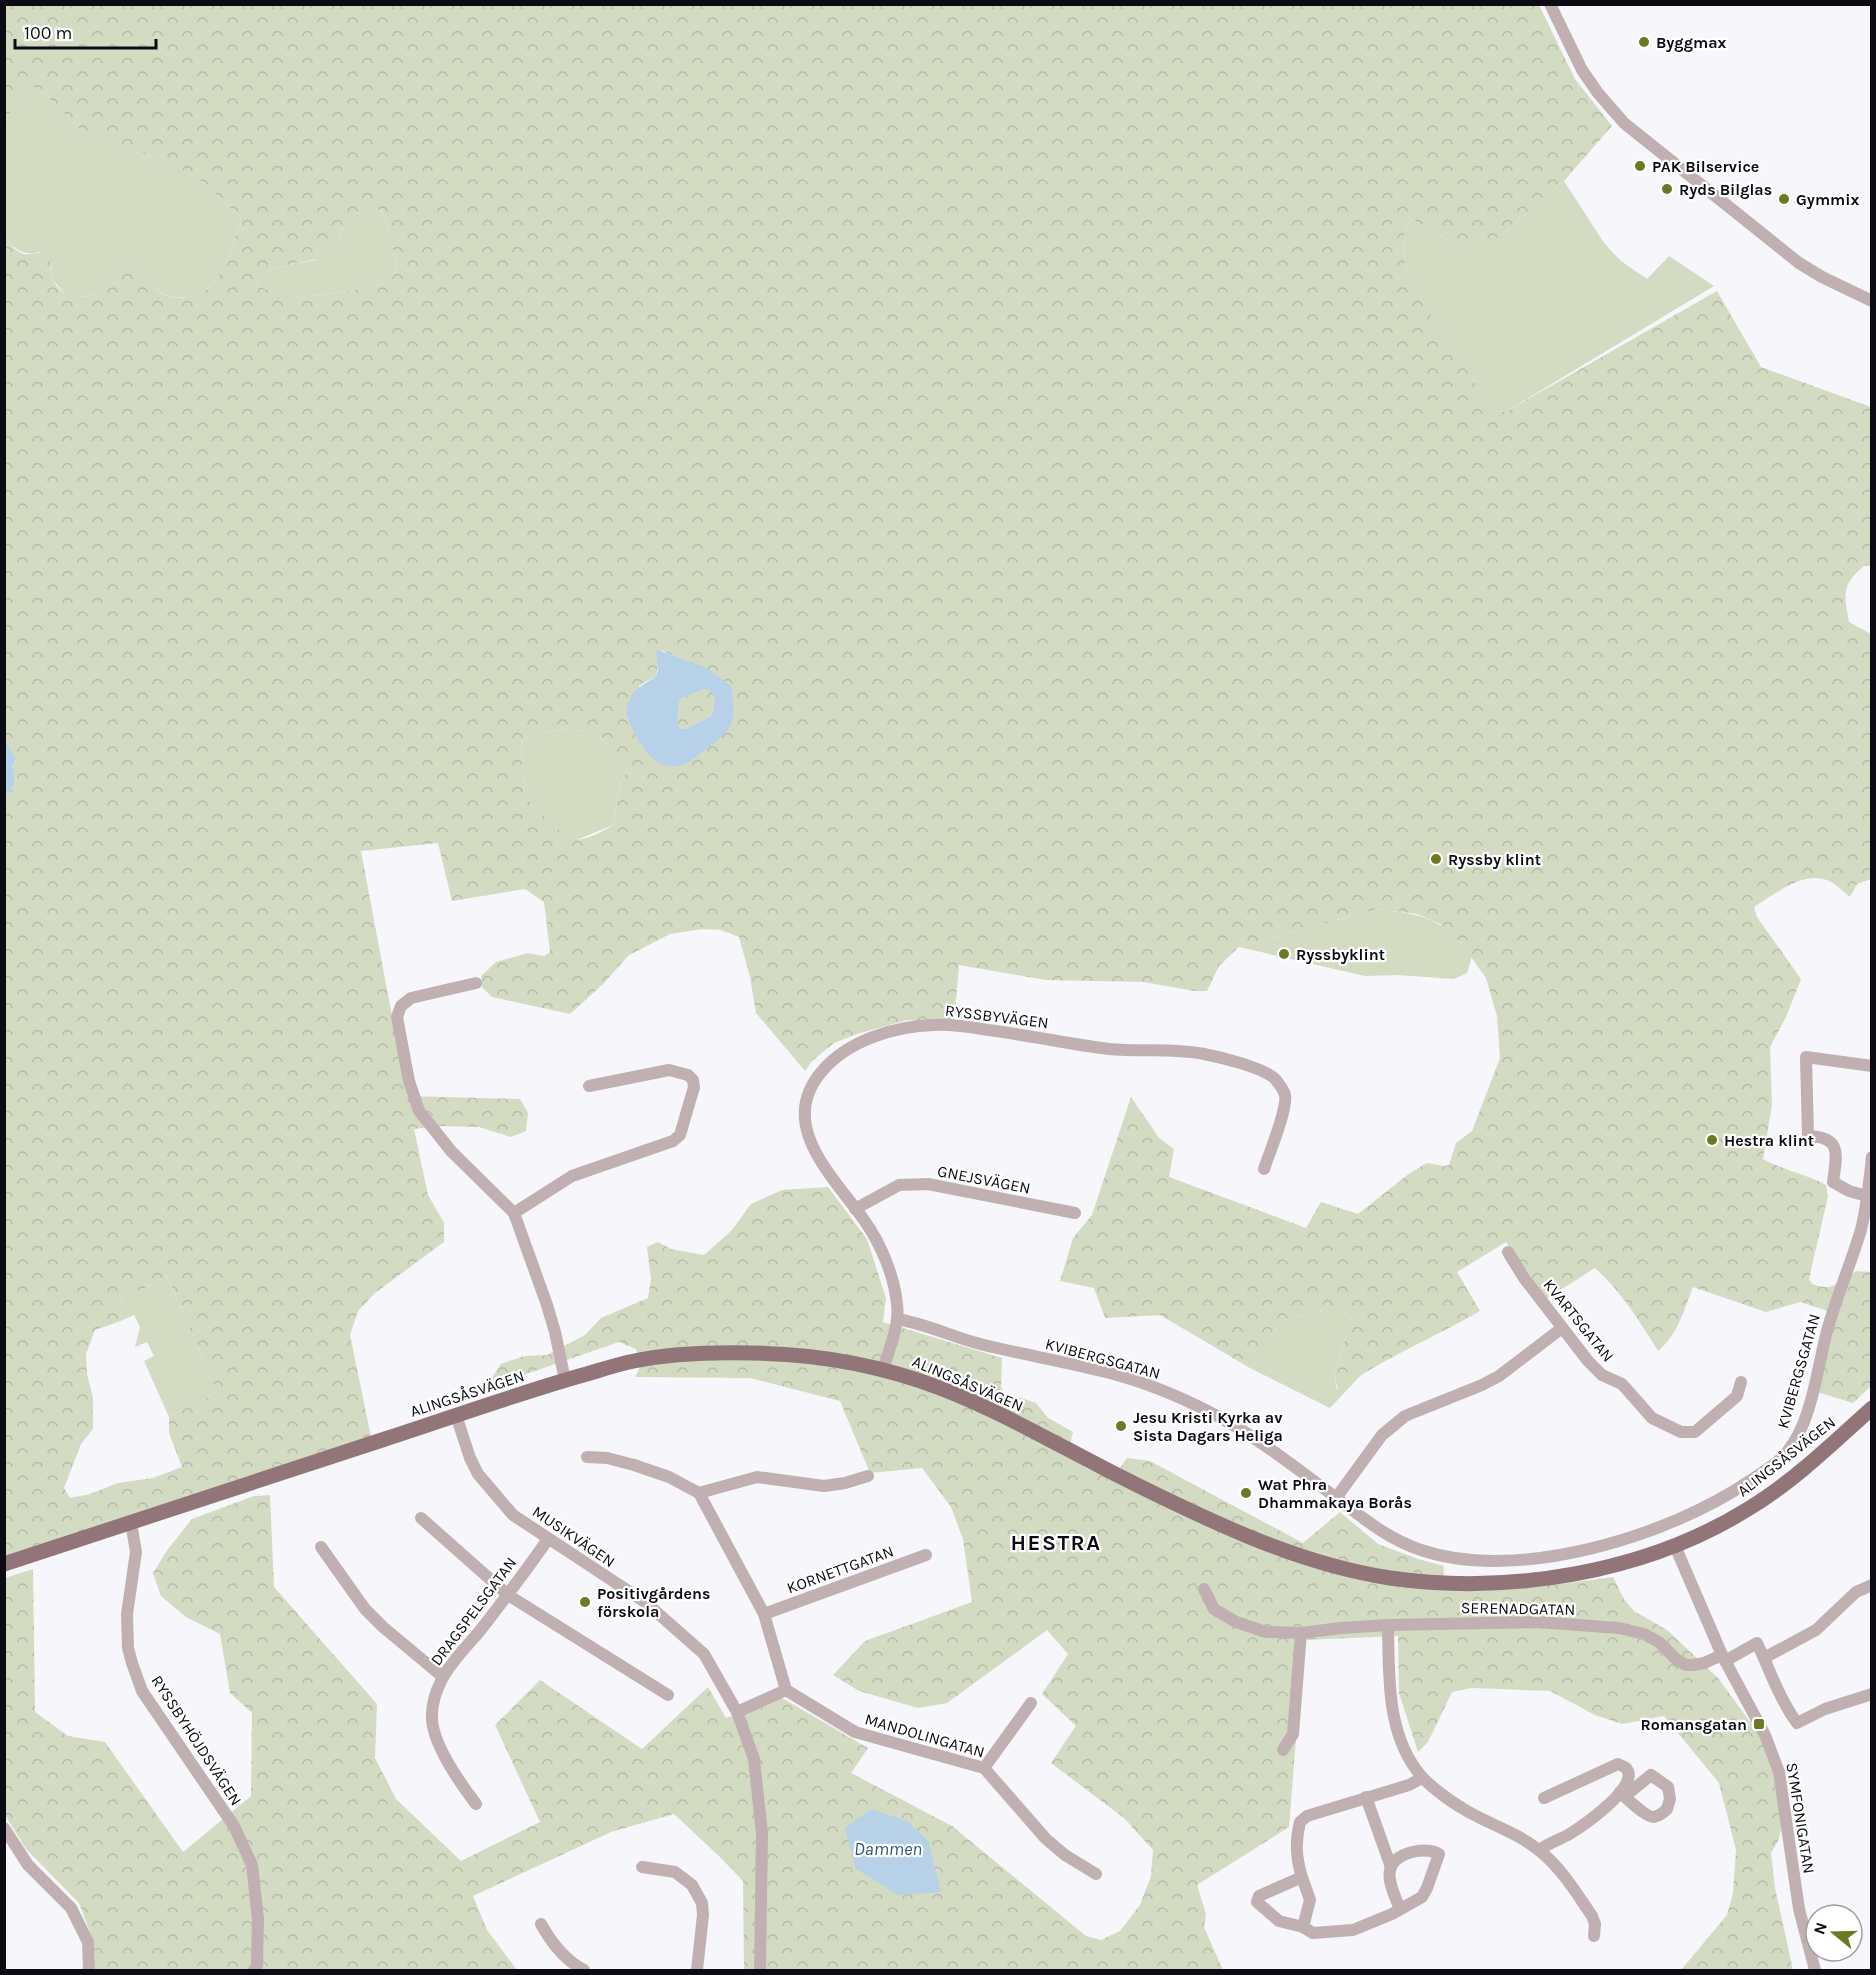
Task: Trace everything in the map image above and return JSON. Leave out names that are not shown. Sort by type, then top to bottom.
[{"type":"main road","name":"ALINGSÅSVÄGEN","points":[[4,1564],[519,1393],[635,1361],[717,1353],[757,1353],[847,1361],[938,1387],[978,1403],[1035,1431],[1135,1485],[1269,1544],[1347,1568],[1389,1578],[1433,1581],[1498,1582],[1560,1576],[1633,1560],[1696,1538],[1754,1506],[1801,1470],[1872,1408]]},
{"type":"street","points":[[1550,4],[1582,70],[1624,123],[1799,263],[1872,301]]},
{"type":"street","points":[[476,983],[411,999],[401,1006],[398,1017],[409,1081],[419,1111],[451,1150],[514,1213],[552,1323],[566,1380]]},
{"type":"street","name":"RYSSBYVÄGEN","points":[[883,1370],[897,1319],[897,1304],[885,1257],[875,1237],[815,1152],[808,1136],[805,1118],[812,1084],[839,1054],[875,1036],[934,1024],[1020,1034],[1108,1049],[1185,1051],[1228,1060],[1271,1074],[1285,1095],[1285,1107],[1264,1169]]},
{"type":"street","points":[[1867,1196],[1849,1191],[1833,1182],[1834,1146],[1831,1141],[1823,1137],[1808,1136],[1806,1057],[1872,1066]]},
{"type":"street","points":[[514,1213],[572,1176],[672,1141],[680,1135],[694,1087],[693,1080],[688,1075],[669,1070],[589,1086]]},
{"type":"street","name":"KVIBERGSGATAN","points":[[897,1319],[980,1344],[1110,1373],[1155,1387],[1187,1401],[1231,1424],[1381,1532],[1412,1547],[1439,1555],[1480,1561],[1501,1562],[1545,1557],[1641,1534],[1690,1514],[1724,1497],[1779,1461],[1786,1453],[1799,1434],[1829,1324],[1860,1231],[1872,1157]]},
{"type":"street","name":"GNEJSVÄGEN","points":[[855,1209],[899,1185],[928,1184],[1075,1213]]},
{"type":"street","name":"KVARTSGATAN","points":[[1508,1252],[1524,1278],[1588,1361],[1602,1375],[1622,1384],[1652,1418],[1681,1432],[1695,1432],[1737,1396],[1741,1382]]},
{"type":"street","points":[[1336,1498],[1382,1435],[1405,1416],[1499,1376],[1562,1328]]},
{"type":"street","name":"MUSIKVÄGEN","points":[[456,1415],[470,1458],[478,1474],[513,1515],[645,1602],[704,1654],[737,1712],[754,1759],[762,1834],[760,1971]]},
{"type":"street","points":[[587,1457],[607,1458],[634,1465],[669,1477],[699,1493],[764,1614],[786,1690],[737,1712]]},
{"type":"street","points":[[699,1493],[757,1477],[824,1486],[868,1476]]},
{"type":"street","points":[[421,1518],[508,1595],[668,1695]]},
{"type":"street","name":"RYSSBYHÖJDSVÄGEN","points":[[131,1523],[136,1552],[127,1614],[128,1648],[132,1663],[142,1691],[234,1826],[252,1865],[258,1919],[257,1966],[254,1971]]},
{"type":"street","name":"DRAGSPELSGATAN","points":[[476,1804],[448,1760],[433,1728],[434,1701],[443,1677],[508,1595],[548,1539]]},
{"type":"street","name":"SYMFONIGATAN","points":[[1675,1546],[1723,1658],[1765,1735],[1779,1772],[1799,1909],[1815,1971]]},
{"type":"street","points":[[321,1547],[365,1609],[443,1677]]},
{"type":"street","name":"KORNETTGATAN","points":[[764,1614],[926,1555]]},
{"type":"street","points":[[1764,1658],[1816,1630],[1856,1592],[1872,1586]]},
{"type":"street","name":"SERENADGATAN","points":[[1204,1589],[1214,1609],[1236,1622],[1266,1632],[1301,1633],[1388,1625],[1537,1622],[1619,1628],[1644,1634],[1659,1642],[1677,1660],[1686,1665],[1723,1658]]},
{"type":"street","points":[[1388,1625],[1389,1689],[1395,1723],[1407,1755],[1422,1778],[1462,1808],[1539,1850],[1551,1860],[1592,1916],[1595,1924],[1594,1936]]},
{"type":"street","points":[[1283,1750],[1293,1734],[1301,1633]]},
{"type":"street","points":[[1723,1658],[1757,1643],[1773,1681],[1797,1723],[1825,1709],[1872,1694]]},
{"type":"street","name":"MANDOLINGATAN","points":[[786,1690],[855,1732],[984,1768],[1046,1839],[1065,1855],[1096,1874]]},
{"type":"street","points":[[984,1768],[1031,1703]]},
{"type":"street","points":[[1539,1850],[1586,1824],[1623,1794],[1629,1774],[1626,1768],[1618,1764],[1544,1798]]},
{"type":"street","points":[[1303,1927],[1310,1900],[1297,1859],[1296,1845],[1300,1822],[1307,1816],[1409,1785],[1422,1778]]},
{"type":"street","points":[[1366,1797],[1390,1867]]},
{"type":"street","points":[[4,1828],[28,1865],[71,1908],[88,1942],[89,1971]]},
{"type":"street","points":[[1302,1877],[1259,1896],[1257,1902],[1279,1921],[1303,1927],[1313,1933],[1353,1930],[1372,1924],[1400,1909],[1422,1897],[1439,1854],[1426,1850],[1403,1854],[1392,1862],[1389,1873],[1400,1909]]},
{"type":"street","points":[[642,1867],[675,1872],[692,1885],[702,1903],[703,1915],[697,1971]]},
{"type":"street","points":[[540,1924],[556,1948],[584,1971]]},
{"type":"green space","points":[[5,5],[1539,5],[1575,79],[1612,126],[1564,181],[1503,234],[1485,245],[1466,247],[1450,241],[1413,220],[1409,221],[1404,235],[1404,258],[1409,281],[1490,406],[1499,412],[1507,411],[1717,291],[1761,367],[1871,407],[1871,566],[1864,566],[1851,579],[1845,597],[1849,622],[1871,634],[1871,879],[1857,884],[1850,897],[1831,882],[1811,878],[1801,880],[1754,907],[1757,917],[1801,979],[1786,1017],[1770,1047],[1772,1105],[1763,1159],[1826,1185],[1828,1196],[1809,1279],[1812,1284],[1830,1287],[1856,1271],[1871,1272],[1871,1386],[1853,1403],[1814,1391],[1834,1313],[1800,1302],[1766,1312],[1693,1287],[1675,1330],[1658,1351],[1622,1297],[1595,1268],[1546,1299],[1506,1242],[1457,1272],[1480,1311],[1390,1358],[1338,1390],[1334,1375],[1351,1319],[1342,1310],[1323,1310],[1281,1321],[1265,1351],[1250,1368],[1160,1315],[1105,1318],[1094,1288],[1060,1281],[1073,1238],[1092,1215],[1131,1097],[1159,1138],[1174,1149],[1169,1177],[1306,1228],[1321,1202],[1358,1214],[1410,1173],[1427,1163],[1449,1165],[1456,1143],[1472,1131],[1500,1058],[1497,1016],[1486,978],[1461,943],[1440,924],[1417,914],[1377,909],[1239,947],[1219,966],[1207,991],[1143,982],[1046,980],[959,965],[954,1021],[907,1020],[857,1034],[834,1043],[812,1061],[805,1071],[756,1013],[750,977],[739,937],[721,930],[702,929],[670,934],[629,955],[602,985],[570,1014],[492,997],[482,987],[481,976],[496,962],[528,953],[544,956],[550,952],[544,902],[525,889],[452,901],[438,843],[361,851],[407,1096],[520,1099],[528,1113],[526,1131],[511,1137],[479,1127],[438,1126],[414,1129],[428,1195],[444,1223],[444,1242],[375,1293],[358,1311],[350,1335],[371,1437],[5,1558],[4,793],[10,793],[13,787],[12,766],[16,759],[4,741],[5,236],[21,253],[41,253],[47,256],[54,282],[68,297],[90,296],[104,291],[129,264],[134,264],[163,294],[180,298],[204,291],[211,286],[227,260],[241,222],[240,217],[204,183],[183,170],[128,146],[78,128],[41,89],[32,87],[18,101],[11,111],[5,129]],"holes":[[[372,207],[383,212],[397,264],[396,272],[383,284],[313,296],[283,296],[256,285],[268,271],[327,257],[335,247],[345,226],[355,214]],[[661,650],[681,659],[734,701],[668,766],[647,751],[633,730],[626,714],[640,685],[656,676]],[[570,729],[588,732],[600,737],[614,754],[624,759],[628,765],[621,780],[613,825],[586,838],[569,839],[531,803],[525,793],[521,753],[523,742],[531,734]],[[167,1276],[217,1392],[169,1417],[169,1433],[182,1467],[153,1478],[118,1483],[90,1494],[70,1498],[64,1488],[81,1444],[93,1429],[93,1398],[87,1374],[86,1354],[95,1330],[118,1322],[118,1308],[124,1296]]]},
{"type":"green space","points":[[32,87],[41,89],[78,128],[128,146],[183,170],[204,183],[240,217],[241,222],[227,260],[211,286],[191,296],[170,297],[129,264],[104,291],[89,296],[67,297],[53,280],[51,263],[40,252],[20,251],[12,245],[5,236],[5,129],[14,105]]},
{"type":"green space","points":[[1564,181],[1604,243],[1621,261],[1647,279],[1669,256],[1714,286],[1507,411],[1499,412],[1490,406],[1409,281],[1404,235],[1409,221],[1413,220],[1450,241],[1466,247],[1503,234]]},
{"type":"green space","points":[[372,207],[383,212],[397,264],[396,272],[383,284],[313,296],[283,296],[256,285],[268,271],[316,260],[335,247],[345,226],[355,214]]},
{"type":"green space","points":[[710,689],[714,699],[711,716],[686,729],[680,728],[677,724],[680,699]]},
{"type":"green space","points":[[570,729],[600,737],[614,754],[624,759],[628,765],[621,780],[613,825],[574,841],[568,839],[531,803],[525,793],[521,753],[523,742],[531,734]]},
{"type":"green space","points":[[1377,909],[1420,916],[1451,933],[1472,956],[1467,973],[1454,979],[1397,975],[1365,976],[1239,947]]},
{"type":"green space","points":[[828,1187],[867,1239],[886,1298],[883,1322],[1002,1358],[1001,1387],[1007,1397],[1021,1398],[1036,1403],[1048,1418],[1073,1432],[1067,1456],[1086,1468],[1112,1479],[1127,1458],[1150,1461],[1303,1543],[1340,1512],[1378,1544],[1444,1566],[1442,1590],[1506,1589],[1613,1577],[1624,1599],[1634,1611],[1667,1630],[1718,1678],[1759,1734],[1769,1755],[1778,1789],[1782,1826],[1778,1841],[1771,1853],[1775,1888],[1793,1970],[1681,1970],[1727,1915],[1733,1893],[1736,1850],[1719,1783],[1664,1716],[1622,1724],[1595,1715],[1550,1691],[1472,1688],[1452,1692],[1428,1742],[1418,1752],[1399,1693],[1398,1636],[1304,1640],[1289,1827],[1197,1885],[1206,1914],[1204,1927],[1223,1970],[744,1970],[743,1881],[674,1814],[611,1832],[473,1896],[487,1930],[517,1970],[95,1970],[94,1943],[79,1903],[26,1849],[5,1815],[5,1578],[33,1569],[35,1712],[68,1736],[105,1742],[183,1852],[251,1796],[252,1713],[230,1693],[220,1634],[186,1617],[161,1596],[153,1573],[168,1549],[192,1519],[254,1496],[270,1495],[274,1587],[377,1704],[375,1758],[396,1799],[461,1861],[540,1822],[495,1725],[540,1680],[642,1749],[708,1687],[726,1718],[782,1698],[868,1748],[851,1773],[952,1826],[1086,1936],[1101,1940],[1120,1931],[1140,1905],[1151,1876],[1153,1850],[1124,1818],[1051,1763],[1076,1726],[1042,1694],[1068,1654],[1047,1630],[947,1703],[918,1708],[859,1691],[833,1675],[865,1641],[972,1602],[963,1539],[951,1507],[922,1468],[870,1473],[840,1401],[750,1378],[635,1377],[641,1365],[636,1349],[619,1342],[491,1386],[489,1382],[501,1364],[524,1356],[547,1355],[585,1335],[601,1318],[648,1298],[651,1279],[647,1247],[658,1242],[671,1249],[704,1255],[731,1231],[751,1204],[782,1190]]},
{"type":"green space","points":[[167,1276],[217,1392],[169,1417],[144,1361],[154,1356],[147,1342],[135,1347],[140,1327],[134,1315],[118,1322],[118,1308],[124,1296]]},
{"type":"green space","points":[[1323,1310],[1342,1310],[1351,1319],[1334,1375],[1337,1390],[1364,1372],[1330,1408],[1250,1368],[1265,1351],[1281,1321]]},
{"type":"water","points":[[658,650],[705,667],[731,686],[734,709],[733,718],[726,732],[720,739],[683,765],[672,767],[653,759],[639,742],[626,714],[633,694],[656,676],[658,670],[656,652]],"holes":[[[705,689],[710,690],[714,703],[711,716],[686,729],[680,728],[677,724],[680,699]]]},
{"type":"water","points":[[5,741],[16,759],[12,766],[14,780],[10,793],[5,793]]},
{"type":"water","name":"Dammen","points":[[871,1809],[907,1821],[928,1841],[941,1892],[898,1895],[856,1869],[845,1828]]},
{"type":"place","name":"Byggmax","points":[[1644,42]]},
{"type":"place","name":"PAK Bilservice","points":[[1640,166]]},
{"type":"place","name":"Ryds Bilglas","points":[[1667,189]]},
{"type":"place","name":"Gymmix","points":[[1784,199]]},
{"type":"place","name":"Ryssby klint","points":[[1436,859]]},
{"type":"place","name":"Ryssbyklint","points":[[1284,954]]},
{"type":"place","name":"Hestra klint","points":[[1712,1140]]},
{"type":"place","name":"Jesu Kristi Kyrka av Sista Dagars Heliga","points":[[1121,1426]]},
{"type":"place","name":"Wat Phra Dhammakaya Borås","points":[[1246,1493]]},
{"type":"place","name":"Positivgårdens förskola","points":[[585,1602]]},
{"type":"place","name":"Romansgatan","points":[[1759,1724]]},
{"type":"district","name":"HESTRA","points":[[1056,1542]]}]
